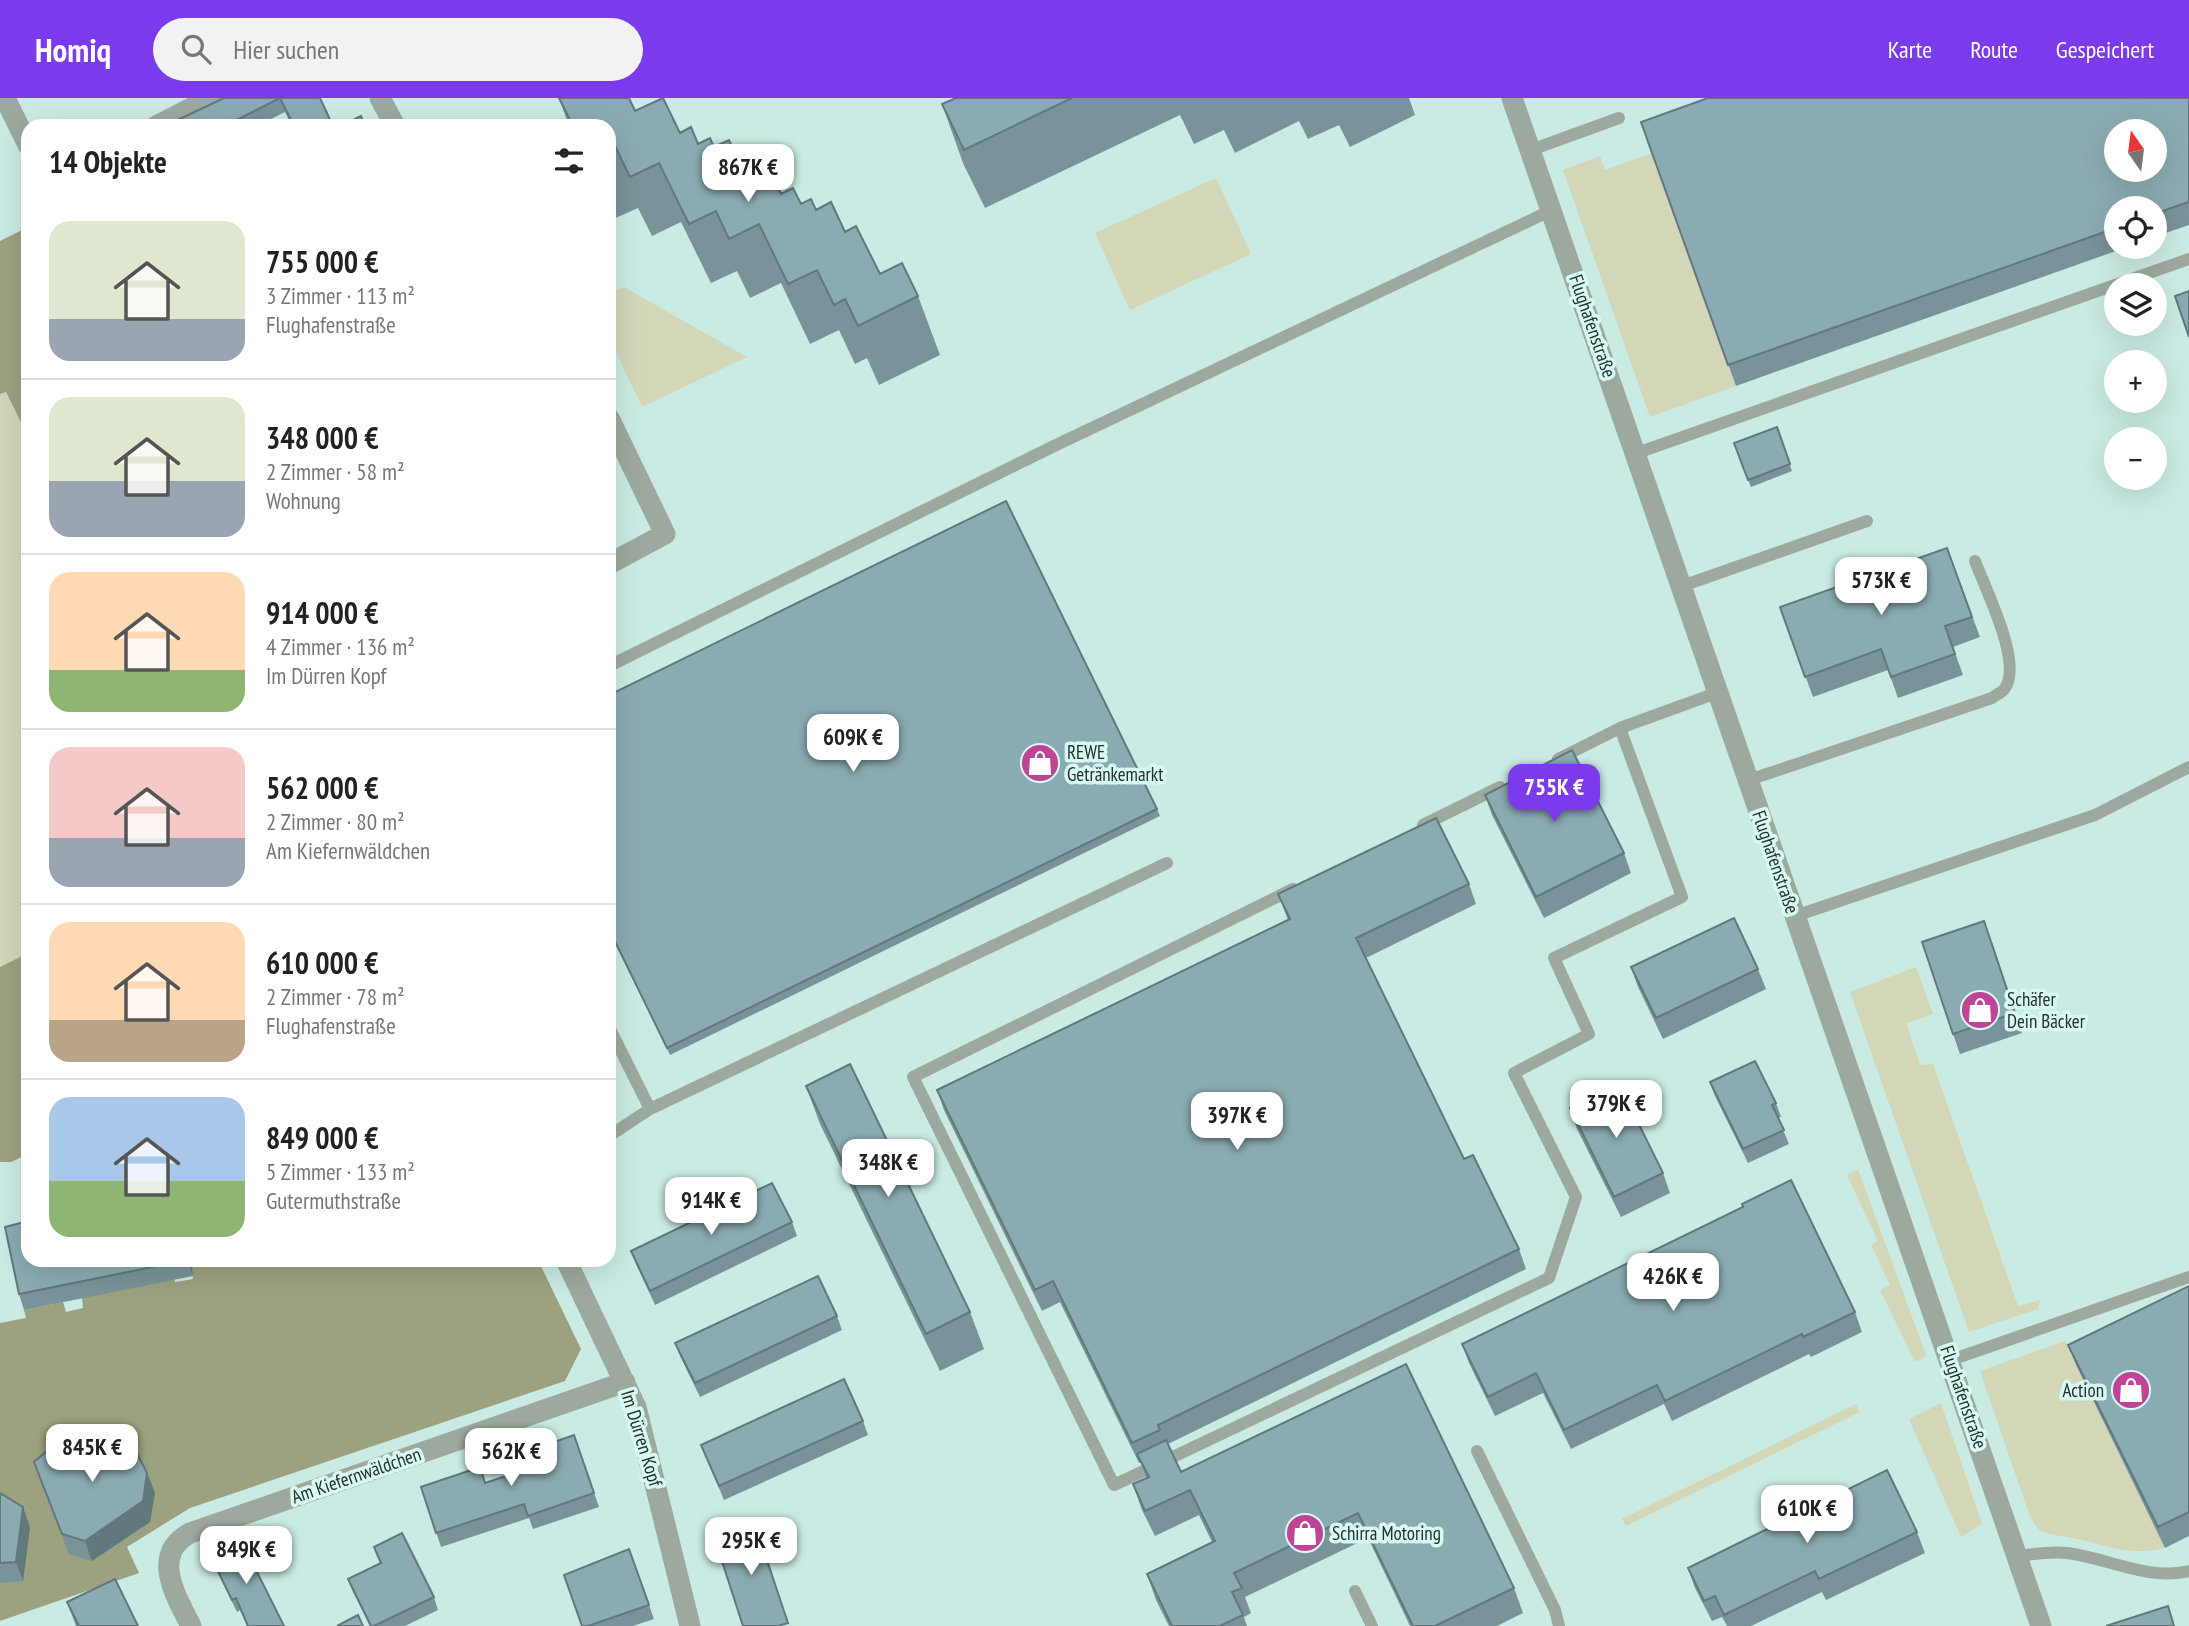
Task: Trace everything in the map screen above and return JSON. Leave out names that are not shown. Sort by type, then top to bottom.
[{"type":"street","points":[[5,98],[21,131]]},
{"type":"street","points":[[170,119],[211,98]]},
{"type":"street","points":[[380,98],[391,119]]},
{"type":"street","name":"Flughafenstraße","points":[[1512,98],[2041,1626]]},
{"type":"street","points":[[616,432],[665,534],[616,560]]},
{"type":"street","name":"Im Dürren Kopf","points":[[569,1267],[625,1382],[647,1444],[690,1626]]},
{"type":"street","name":"Am Kiefernwäldchen","points":[[191,1626],[173,1590],[168,1571],[169,1556],[176,1542],[190,1533],[625,1382]]},
{"type":"lane","points":[[1531,150],[1619,118]]},
{"type":"lane","points":[[616,663],[1054,446],[1552,210]]},
{"type":"lane","points":[[1637,453],[2189,259]]},
{"type":"lane","points":[[1682,586],[1867,521]]},
{"type":"lane","points":[[1749,780],[1992,698],[2005,688],[2011,671],[2007,646],[1976,561]]},
{"type":"lane","points":[[1546,765],[1620,728],[1718,692]]},
{"type":"lane","points":[[1310,881],[913,1077],[1114,1485],[1549,1278],[1576,1197],[1514,1073],[1589,1034],[1554,958],[1682,897],[1620,728]]},
{"type":"lane","points":[[1795,916],[2095,815],[2189,767]]},
{"type":"lane","points":[[1409,832],[1508,783]]},
{"type":"lane","points":[[616,1131],[650,1109],[1167,863]]},
{"type":"lane","points":[[616,1041],[650,1109]]},
{"type":"lane","points":[[1951,1360],[2189,1277]]},
{"type":"lane","points":[[1477,1451],[1555,1610],[1559,1626]]},
{"type":"lane","points":[[2018,1556],[2067,1553],[2150,1573],[2173,1575],[2189,1571]]},
{"type":"lane","points":[[1355,1591],[1372,1626]]},
{"type":"green space","points":[[1652,153],[1736,386],[1650,417],[1563,170],[1600,156],[1605,170]]},
{"type":"green space","points":[[1216,178],[1251,254],[1130,310],[1095,233]]},
{"type":"green space","points":[[21,230],[21,423],[6,392],[0,394],[0,241]]},
{"type":"green space","points":[[624,287],[747,357],[642,407],[616,352],[616,291]]},
{"type":"green space","points":[[5,392],[21,423],[21,956],[0,967],[0,394]]},
{"type":"green space","points":[[21,956],[21,1157],[11,1162],[0,1162],[0,967]]},
{"type":"green space","points":[[1916,967],[1933,1014],[1906,1023],[1920,1065],[1933,1064],[2018,1306],[2040,1300],[2038,1309],[1969,1332],[1850,992]]},
{"type":"green space","points":[[1858,1169],[1926,1355],[1919,1361],[1914,1360],[1880,1290],[1890,1285],[1871,1245],[1878,1241],[1847,1175]]},
{"type":"green space","points":[[541,1267],[581,1349],[565,1381],[190,1508],[127,1547],[139,1573],[0,1621],[0,1323],[26,1318],[24,1310],[63,1302],[66,1312],[83,1308],[82,1298],[173,1271],[175,1282],[193,1279],[192,1268]]},
{"type":"green space","points":[[2065,1341],[2165,1548],[2130,1551],[2039,1531],[2029,1514],[1980,1371]]},
{"type":"green space","points":[[1941,1403],[1982,1524],[1961,1537],[1909,1419]]},
{"type":"green space","points":[[1856,1404],[1860,1412],[1626,1526],[1622,1519]]},
{"type":"building","points":[[224,98],[280,98],[239,119],[180,119]]},
{"type":"building","points":[[280,98],[320,98],[330,119],[290,119]]},
{"type":"building","points":[[559,98],[629,98],[635,111],[663,98],[680,133],[691,127],[698,144],[710,138],[714,147],[729,140],[743,170],[755,164],[765,184],[774,179],[781,194],[793,188],[801,204],[811,199],[816,210],[831,202],[845,232],[856,226],[880,274],[902,263],[918,296],[858,326],[845,299],[834,305],[817,270],[788,284],[759,224],[729,239],[716,211],[689,224],[659,163],[630,177],[616,148],[616,119],[570,119]]},
{"type":"building","points":[[956,98],[1072,98],[964,150],[942,104]]},
{"type":"building","points":[[1708,98],[2189,98],[2189,202],[2167,210],[2167,196],[2104,196],[2104,232],[1728,365],[1641,122]]},
{"type":"building","points":[[2189,291],[2189,337],[2175,296]]},
{"type":"building","points":[[1777,427],[1790,464],[1748,480],[1734,443]]},
{"type":"building","points":[[1006,501],[1157,809],[667,1048],[616,943],[616,692]]},
{"type":"building","points":[[1947,548],[1972,617],[1945,626],[1955,654],[1891,677],[1881,649],[1805,677],[1780,607]]},
{"type":"building","points":[[1572,750],[1624,853],[1536,897],[1485,795]]},
{"type":"building","points":[[1436,818],[1469,884],[1356,938],[1464,1159],[1473,1155],[1519,1249],[1158,1425],[1160,1430],[1132,1443],[1053,1281],[1035,1290],[937,1090],[1290,919],[1278,894]]},
{"type":"building","points":[[1734,918],[1758,969],[1656,1018],[1631,967]]},
{"type":"building","points":[[1984,921],[2015,1013],[1953,1034],[1922,942]]},
{"type":"building","points":[[1755,1061],[1776,1103],[1772,1105],[1784,1130],[1743,1149],[1710,1082]]},
{"type":"building","points":[[850,1064],[970,1312],[926,1334],[806,1086]]},
{"type":"building","points":[[1619,1084],[1663,1173],[1614,1197],[1570,1108]]},
{"type":"building","points":[[1791,1180],[1855,1312],[1803,1337],[1802,1334],[1665,1401],[1657,1385],[1564,1430],[1536,1373],[1488,1397],[1462,1344],[1743,1207],[1742,1204]]},
{"type":"building","points":[[772,1183],[792,1222],[650,1291],[631,1251]]},
{"type":"building","points":[[21,1223],[21,1267],[152,1267],[19,1294],[5,1227]]},
{"type":"building","points":[[818,1276],[837,1316],[695,1383],[675,1343]]},
{"type":"building","points":[[2189,1286],[2189,1512],[2158,1527],[2068,1345]]},
{"type":"building","points":[[1406,1364],[1514,1588],[1435,1626],[1413,1626],[1358,1513],[1234,1573],[1242,1588],[1232,1592],[1243,1615],[1220,1626],[1172,1626],[1147,1574],[1215,1541],[1190,1490],[1145,1511],[1133,1484],[1149,1477],[1137,1454],[1166,1440],[1181,1472]]},
{"type":"building","points":[[844,1379],[863,1421],[719,1486],[701,1445]]},
{"type":"building","points":[[127,1434],[147,1473],[143,1501],[85,1541],[62,1534],[34,1462],[48,1450]]},
{"type":"building","points":[[574,1435],[594,1493],[528,1516],[524,1504],[436,1533],[421,1487],[480,1467],[485,1483],[543,1464],[537,1448]]},
{"type":"building","points":[[1887,1470],[1917,1532],[1819,1579],[1815,1571],[1724,1615],[1715,1596],[1704,1601],[1688,1568]]},
{"type":"building","points":[[0,1493],[23,1507],[16,1562],[0,1563]]},
{"type":"building","points":[[753,1519],[788,1623],[778,1626],[743,1626],[718,1549],[728,1546],[723,1529]]},
{"type":"building","points":[[402,1533],[434,1597],[371,1626],[348,1579],[381,1563],[374,1547]]},
{"type":"building","points":[[241,1540],[284,1626],[248,1626],[236,1598],[232,1600],[210,1555]]},
{"type":"building","points":[[629,1549],[649,1605],[582,1626],[564,1575]]},
{"type":"building","points":[[115,1579],[138,1626],[79,1626],[67,1602]]},
{"type":"building","points":[[2168,1606],[2174,1626],[2106,1626]]},
{"type":"building","points":[[358,1615],[363,1626],[337,1626]]},
{"type":"place","name":"REWE Getränkemarkt","points":[[1040,763]]},
{"type":"place","name":"Schäfer Dein Bäcker","points":[[1980,1010]]},
{"type":"place","name":"Action","points":[[2131,1390]]},
{"type":"place","name":"Schirra Motoring","points":[[1305,1533]]}]
